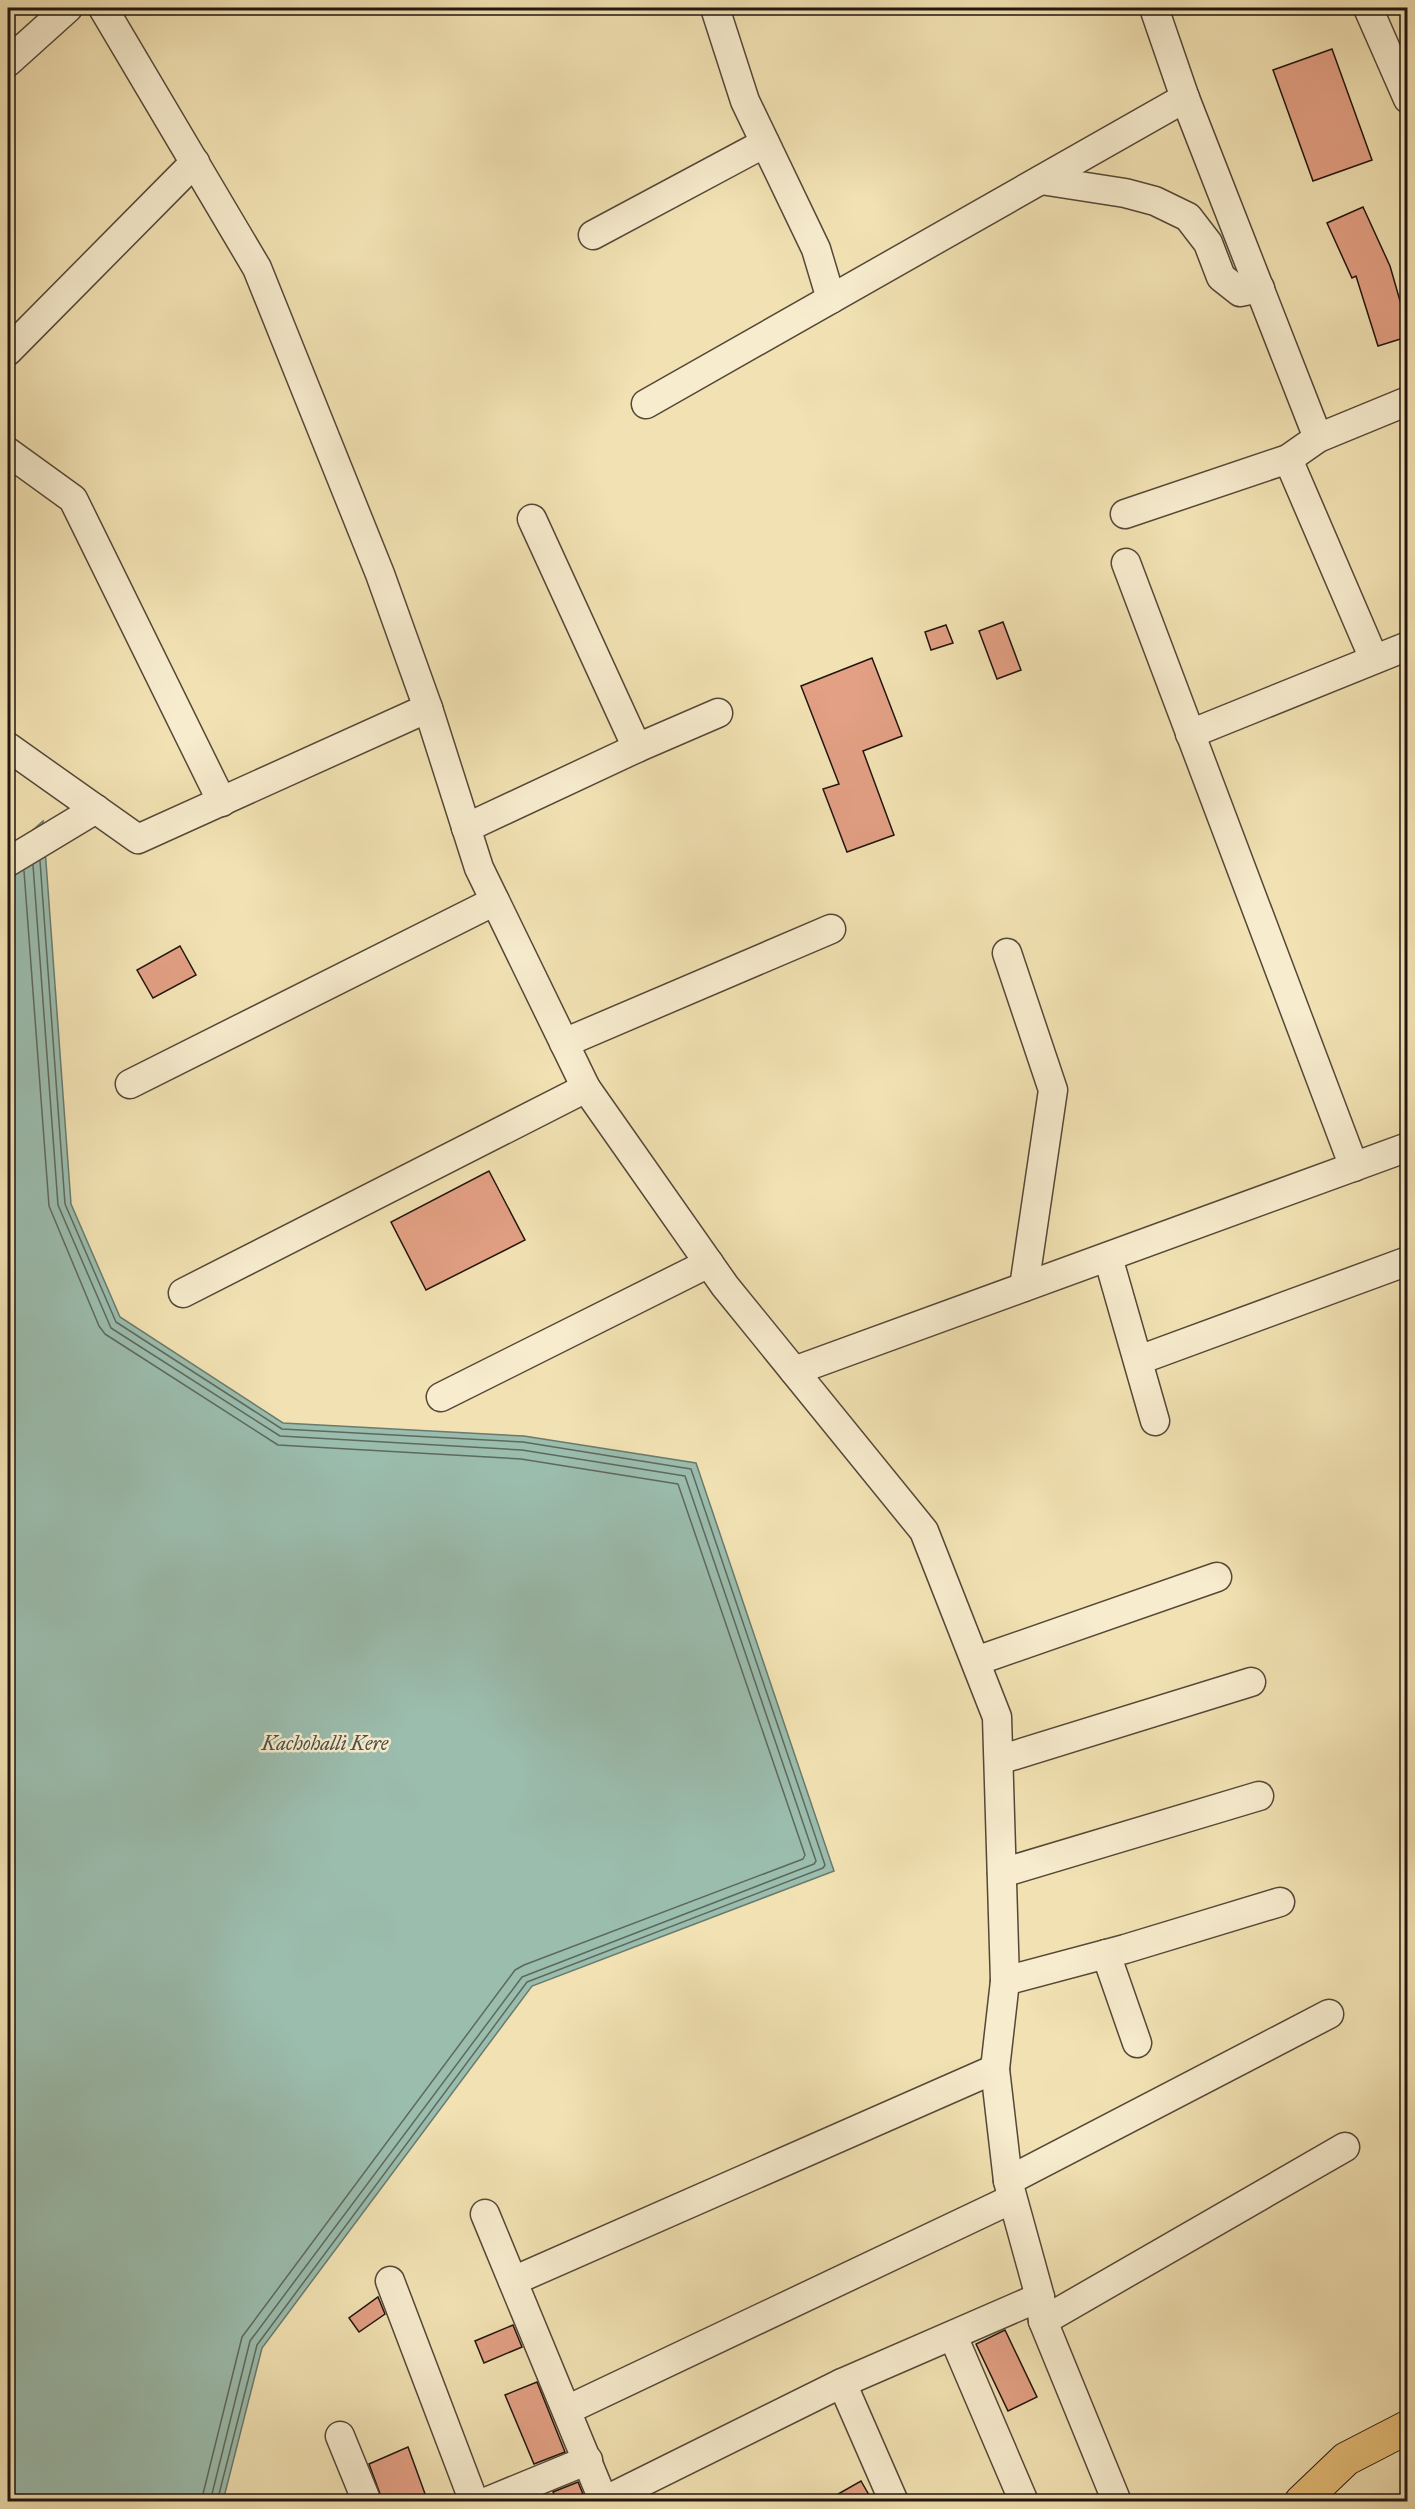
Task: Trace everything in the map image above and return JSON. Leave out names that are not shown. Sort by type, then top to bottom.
[{"type":"main road","points":[[1301,2502],[1346,2459],[1407,2427]]},
{"type":"street","points":[[8,62],[68,8]]},
{"type":"street","points":[[103,8],[257,268],[380,574],[428,708],[479,868],[586,1088],[709,1263],[924,1531],[997,1717],[1005,1982],[995,2069],[1010,2190],[1042,2309],[1117,2502]]},
{"type":"street","points":[[715,8],[745,101],[816,249],[831,299]]},
{"type":"street","points":[[1154,8],[1185,98],[1318,438]]},
{"type":"street","points":[[1368,8],[1407,99]]},
{"type":"street","points":[[646,404],[1185,98]]},
{"type":"street","points":[[593,235],[765,143]]},
{"type":"street","points":[[8,351],[195,162]]},
{"type":"street","points":[[1041,180],[1125,193],[1155,201],[1188,217],[1208,243],[1221,277],[1240,292],[1260,288]]},
{"type":"street","points":[[1125,514],[1288,459],[1318,438],[1407,400]]},
{"type":"street","points":[[8,452],[73,500],[222,802]]},
{"type":"street","points":[[1288,459],[1374,659]]},
{"type":"street","points":[[532,519],[637,748]]},
{"type":"street","points":[[1126,562],[1354,1167]]},
{"type":"street","points":[[1190,734],[1407,646]]},
{"type":"street","points":[[8,747],[138,839],[428,708]]},
{"type":"street","points":[[466,828],[718,713]]},
{"type":"street","points":[[8,862],[96,809]]},
{"type":"street","points":[[130,1084],[495,901]]},
{"type":"street","points":[[564,1043],[831,929]]},
{"type":"street","points":[[1006,953],[1053,1090],[1024,1287]]},
{"type":"street","points":[[183,1293],[586,1088]]},
{"type":"street","points":[[794,1371],[1407,1147]]},
{"type":"street","points":[[1108,1257],[1155,1421]]},
{"type":"street","points":[[1139,1360],[1407,1261]]},
{"type":"street","points":[[441,1397],[709,1263]]},
{"type":"street","points":[[976,1661],[1217,1577]]},
{"type":"street","points":[[999,1760],[1251,1682]]},
{"type":"street","points":[[1002,1873],[1259,1796]]},
{"type":"street","points":[[1005,1982],[1280,1902]]},
{"type":"street","points":[[1106,1954],[1137,2043]]},
{"type":"street","points":[[567,2410],[1010,2190],[1329,2014]]},
{"type":"street","points":[[513,2280],[995,2069]]},
{"type":"street","points":[[485,2214],[604,2501],[842,2383],[953,2336],[1042,2309],[1345,2147]]},
{"type":"street","points":[[390,2281],[474,2502]]},
{"type":"street","points":[[953,2336],[1024,2502]]},
{"type":"street","points":[[842,2383],[894,2502]]},
{"type":"street","points":[[340,2436],[367,2502]]},
{"type":"street","points":[[486,2502],[588,2460]]},
{"type":"water","name":"Kachohalli Kere","points":[[43,821],[71,1204],[120,1317],[283,1423],[524,1436],[696,1463],[834,1871],[532,1986],[262,2348],[223,2501],[8,2501],[8,852]]},
{"type":"building","points":[[1332,49],[1372,160],[1313,181],[1273,70]]},
{"type":"building","points":[[1363,207],[1390,266],[1407,325],[1407,337],[1378,346],[1356,276],[1352,278],[1327,223]]},
{"type":"building","points":[[1003,622],[1021,670],[997,679],[979,631]]},
{"type":"building","points":[[946,625],[953,643],[931,650],[925,632]]},
{"type":"building","points":[[872,658],[902,736],[863,751],[894,835],[847,852],[823,789],[839,784],[801,686]]},
{"type":"building","points":[[180,946],[196,975],[153,998],[137,970]]},
{"type":"building","points":[[489,1171],[525,1240],[426,1290],[391,1222]]},
{"type":"building","points":[[378,2297],[385,2314],[359,2332],[349,2318]]},
{"type":"building","points":[[513,2325],[522,2347],[484,2363],[475,2341]]},
{"type":"building","points":[[1005,2330],[1037,2397],[1008,2411],[976,2344]]},
{"type":"building","points":[[537,2382],[565,2452],[534,2464],[505,2395]]},
{"type":"building","points":[[408,2447],[428,2502],[383,2502],[369,2464]]},
{"type":"building","points":[[861,2481],[873,2502],[824,2502]]},
{"type":"building","points":[[578,2482],[583,2494],[557,2502],[553,2492]]}]
